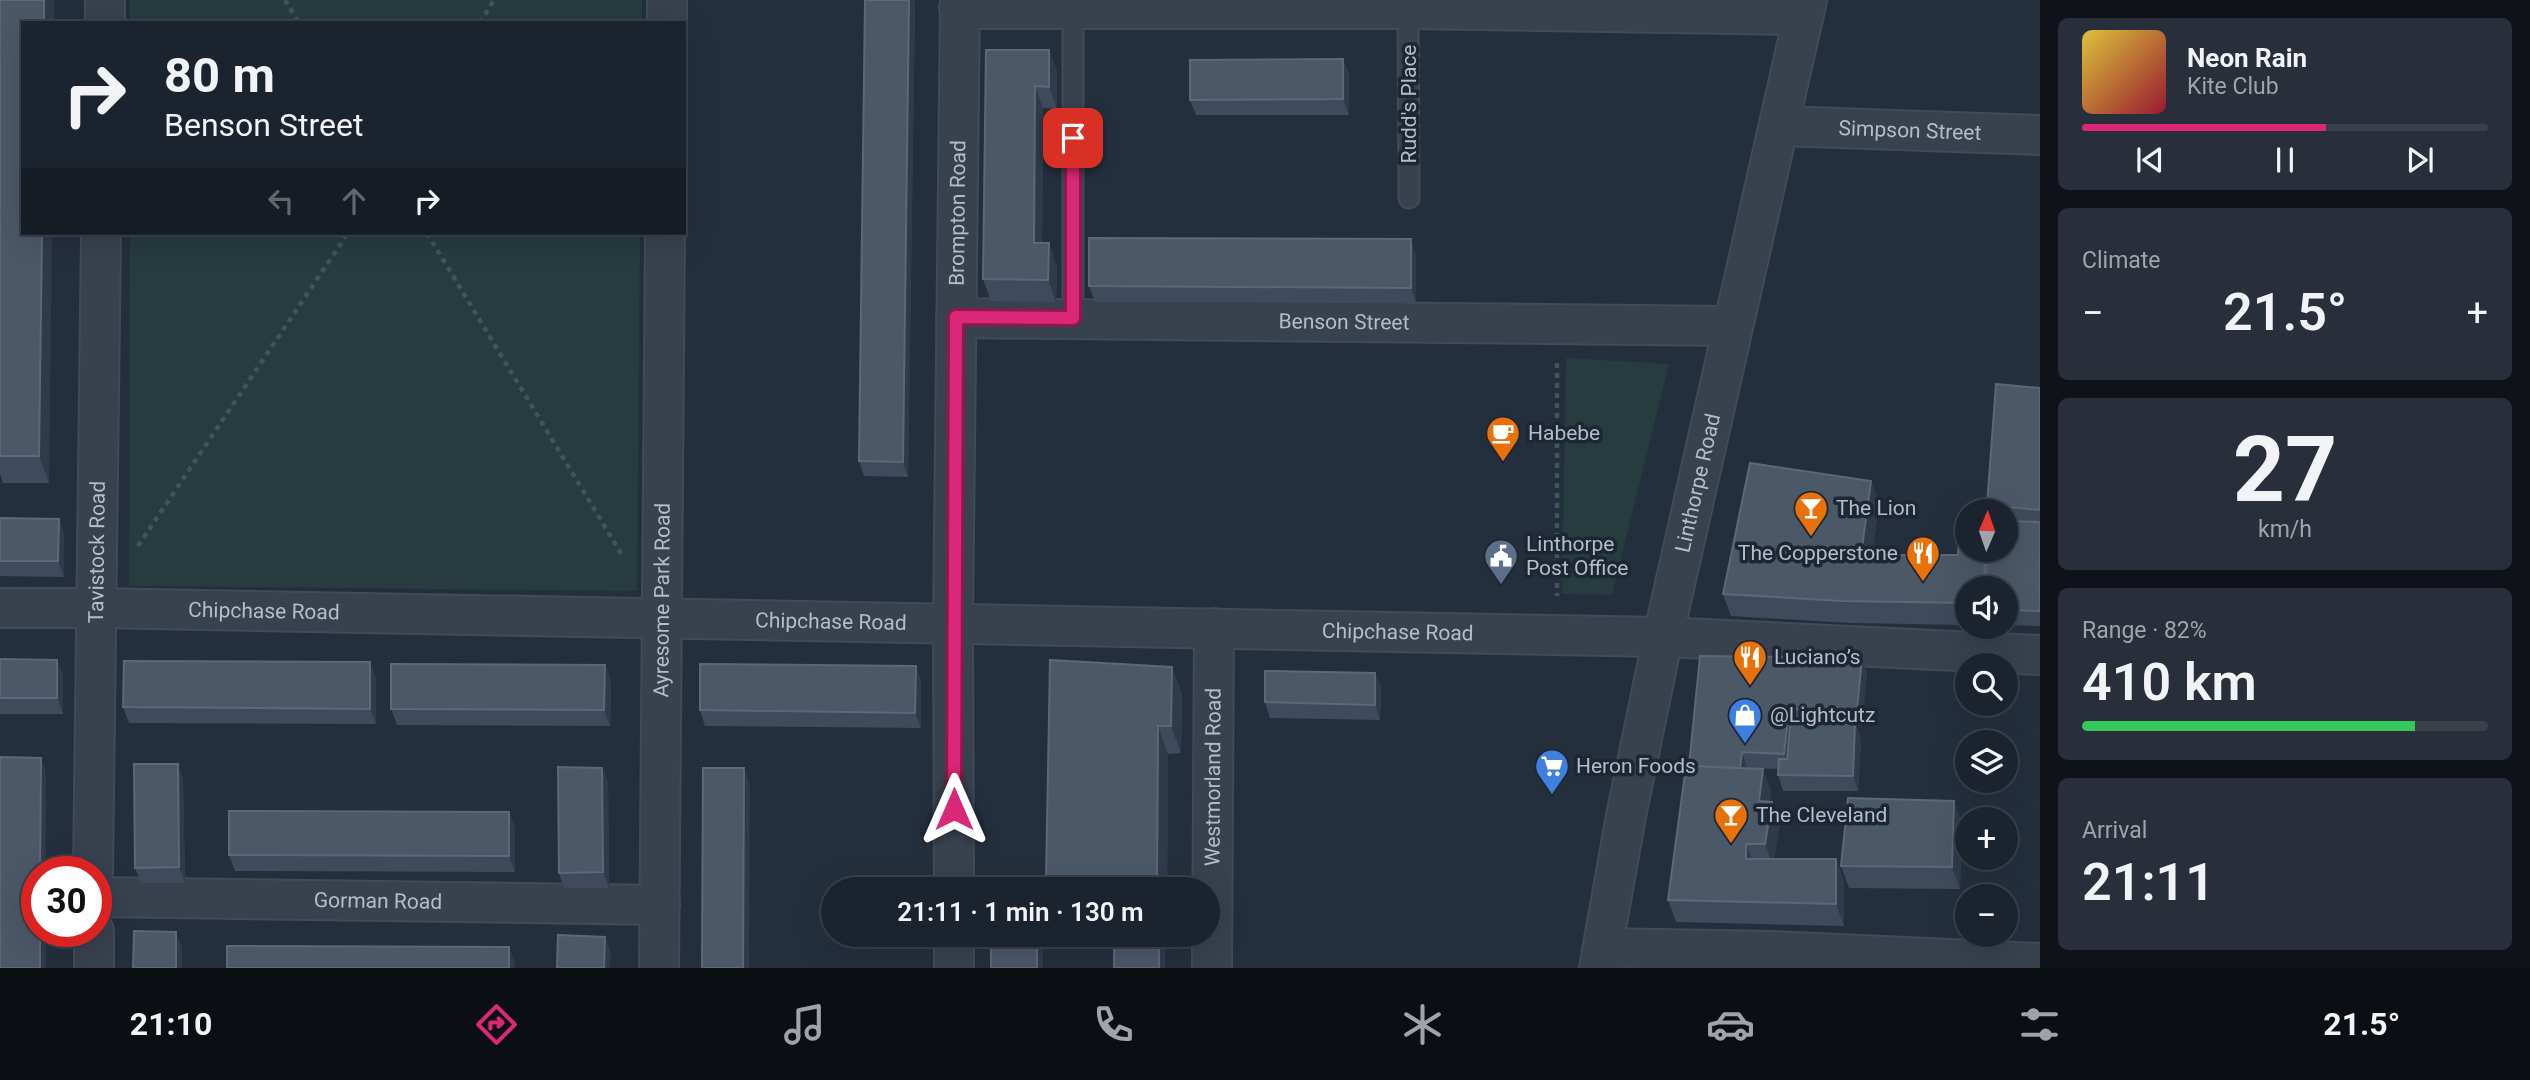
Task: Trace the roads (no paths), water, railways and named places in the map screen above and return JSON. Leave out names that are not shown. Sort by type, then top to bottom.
[{"type":"street","points":[[105,0],[105,21]]},
{"type":"street","points":[[667,0],[667,21]]},
{"type":"street","points":[[959,4],[1073,8],[1219,4],[1408,9],[1805,8]]},
{"type":"street","name":"Brompton Road","points":[[954,877],[953,624],[959,4]]},
{"type":"street","name":"Linthorpe Road","points":[[1601,958],[1626,816],[1664,637],[1805,8]]},
{"type":"street","name":"Simpson Street","points":[[1780,126],[2040,135]]},
{"type":"street","name":"Tavistock Road","points":[[93,856],[102,235]]},
{"type":"street","name":"Ayresome Park Road","points":[[659,968],[665,235]]},
{"type":"street","name":"Benson Street","points":[[956,317],[1733,326]]},
{"type":"street","name":"Chipchase Road","points":[[0,608],[1557,634],[2040,655]]},
{"type":"street","name":"Westmorland Road","points":[[1212,968],[1214,628]]},
{"type":"street","name":"Gorman Road","points":[[112,897],[660,905]]},
{"type":"street","points":[[93,947],[94,968]]},
{"type":"street","points":[[954,947],[954,968]]},
{"type":"street","points":[[1601,958],[2040,963]]},
{"type":"lane","points":[[1073,8],[1073,318]]},
{"type":"lane","name":"Rudd's Place","points":[[1408,9],[1409,198]]},
{"type":"place","name":"Habebe","points":[[1503,463]]},
{"type":"place","name":"The Lion","points":[[1811,538]]},
{"type":"place","name":"The Copperstone","points":[[1923,583]]},
{"type":"place","name":"Linthorpe Post Office","points":[[1501,586]]},
{"type":"place","name":"Luciano’s","points":[[1750,687]]},
{"type":"place","name":"@Lightcutz","points":[[1745,745]]},
{"type":"place","name":"Heron Foods","points":[[1552,796]]},
{"type":"place","name":"The Cleveland","points":[[1731,845]]}]
